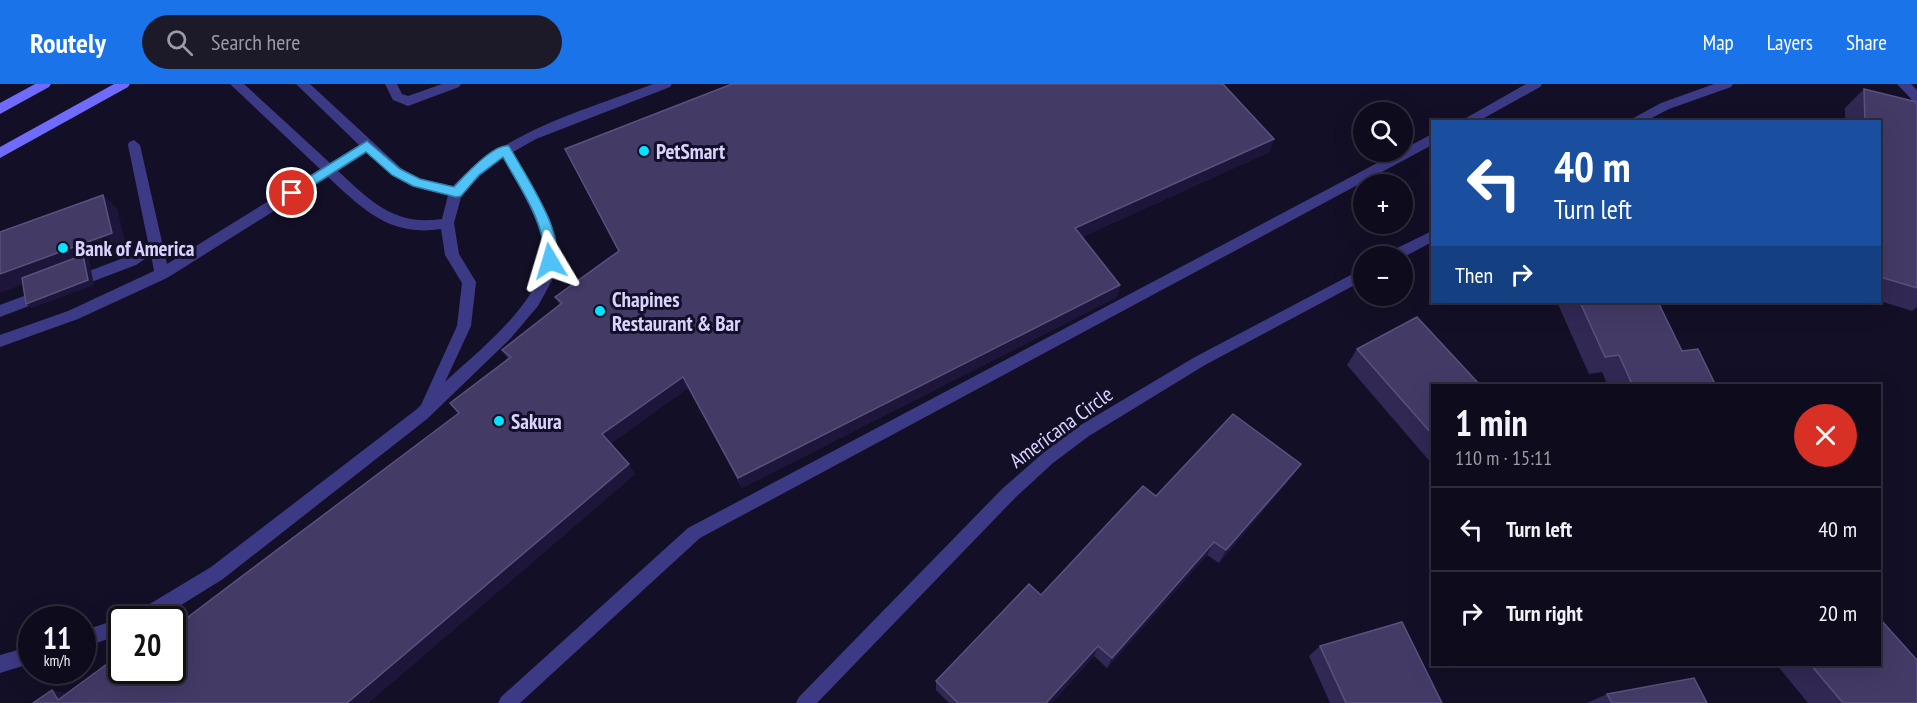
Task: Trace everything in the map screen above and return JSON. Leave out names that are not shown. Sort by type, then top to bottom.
[{"type":"main road","points":[[0,109],[45,84]]},
{"type":"main road","points":[[0,153],[124,84]]},
{"type":"street","points":[[236,84],[327,171],[371,209],[397,222],[424,227],[447,223]]},
{"type":"street","points":[[302,84],[396,172],[417,183],[456,192]]},
{"type":"street","points":[[391,84],[397,97],[408,101],[455,84]]},
{"type":"street","points":[[422,414],[453,354],[464,326],[469,282],[452,255],[447,223],[456,192],[475,172],[505,150],[531,136],[666,84]]},
{"type":"street","points":[[1469,120],[1536,84]]},
{"type":"street","points":[[1636,120],[1665,106],[1727,84]]},
{"type":"street","points":[[1903,84],[1917,98]]},
{"type":"street","points":[[507,703],[694,533],[1431,140]]},
{"type":"street","points":[[134,145],[162,274]]},
{"type":"street","points":[[0,341],[73,315],[162,274],[367,146]]},
{"type":"street","points":[[165,606],[217,573],[422,414],[505,335],[533,302],[549,273],[551,248],[543,219],[505,150]]},
{"type":"street","points":[[1413,246],[1431,237]]},
{"type":"street","points":[[0,311],[131,261],[155,245]]},
{"type":"street","name":"Americana Circle","points":[[805,703],[1009,493],[1048,458],[1094,425],[1200,361],[1353,279]]},
{"type":"street","points":[[0,664],[18,658]]},
{"type":"building","points":[[732,84],[1223,84],[1274,139],[1075,228],[1120,285],[738,478],[683,377],[602,434],[629,464],[347,703],[33,703],[52,690],[58,700],[80,684],[96,684],[96,672],[108,663],[108,684],[186,684],[186,618],[459,413],[450,403],[511,357],[502,350],[562,303],[555,297],[619,251],[565,149]]},
{"type":"building","points":[[1864,89],[1917,102],[1917,288],[1881,277],[1881,120],[1865,120]]},
{"type":"building","points":[[103,195],[112,233],[0,274],[0,232]]},
{"type":"building","points":[[83,255],[88,280],[26,304],[22,278]]},
{"type":"building","points":[[1580,303],[1658,303],[1682,351],[1698,349],[1715,384],[1632,384],[1619,355],[1605,357]]},
{"type":"building","points":[[1417,317],[1479,384],[1431,384],[1431,433],[1357,349]]},
{"type":"building","points":[[1233,414],[1301,464],[1226,550],[1214,542],[1112,658],[1098,646],[1046,703],[958,703],[936,681],[1029,584],[1041,595],[1143,486],[1156,496]]},
{"type":"building","points":[[1881,620],[1917,660],[1917,703],[1843,703],[1812,666],[1881,666]]},
{"type":"building","points":[[1402,622],[1442,703],[1346,703],[1320,646]]},
{"type":"building","points":[[1694,678],[1707,703],[1612,703],[1607,694]]},
{"type":"place","name":"PetSmart","points":[[644,151]]},
{"type":"place","name":"Bank of America","points":[[63,248]]},
{"type":"place","name":"Chapines Restaurant & Bar","points":[[600,311]]},
{"type":"place","name":"Sakura","points":[[499,421]]},
{"type":"route","points":[[292,193],[367,146],[396,172],[417,183],[456,192],[475,172],[505,150],[543,219],[551,248],[550,261]]}]
